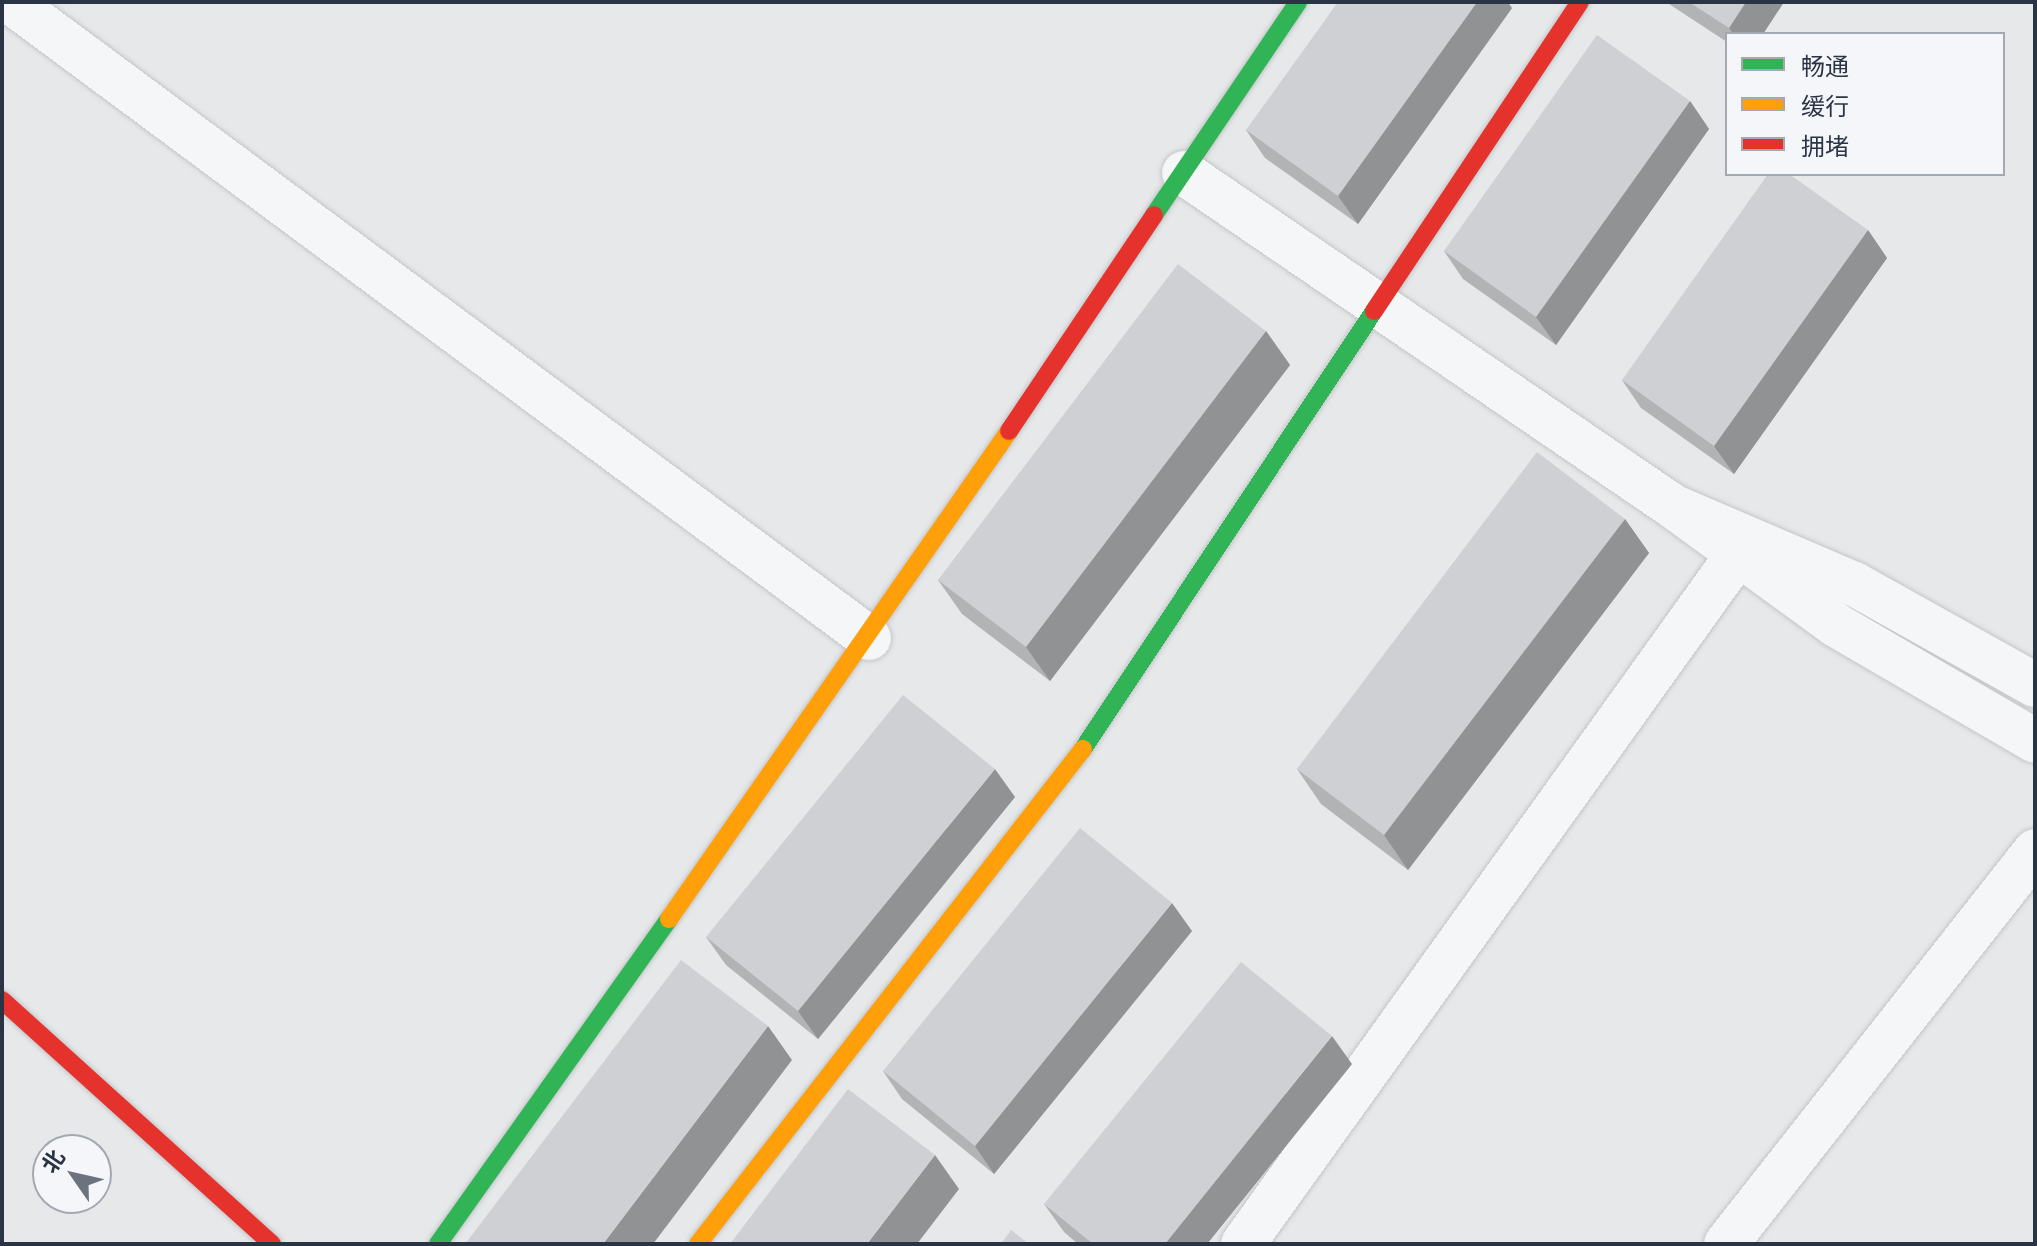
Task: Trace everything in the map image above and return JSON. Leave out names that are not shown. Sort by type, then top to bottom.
[{"type":"street","points":[[438,1244],[869,638],[1298,2]]},
{"type":"street","points":[[698,1244],[1057,788],[1580,2]]},
{"type":"street","points":[[10,13],[869,638]]},
{"type":"street","points":[[1184,173],[1674,507],[1836,625],[2035,741]]},
{"type":"street","points":[[1674,507],[1854,584],[2035,685]]},
{"type":"street","points":[[1243,1244],[1738,554]]},
{"type":"street","points":[[1726,1244],[2035,851]]},
{"type":"street","points":[[2,1000],[272,1244]]},
{"type":"building","points":[[1338,2],[1477,2],[1338,196],[1246,130]]},
{"type":"building","points":[[1689,2],[1746,2],[1729,28]]},
{"type":"building","points":[[1597,35],[1690,101],[1536,317],[1444,251]]},
{"type":"building","points":[[1767,176],[1792,176],[1868,230],[1714,446],[1622,380]]},
{"type":"building","points":[[1178,264],[1266,331],[1026,647],[938,580]]},
{"type":"building","points":[[1537,452],[1625,519],[1384,835],[1297,769]]},
{"type":"building","points":[[903,695],[995,769],[798,1011],[706,937]]},
{"type":"building","points":[[1080,828],[1172,903],[975,1146],[883,1071]]},
{"type":"building","points":[[681,960],[768,1026],[603,1244],[465,1244]]},
{"type":"building","points":[[1241,962],[1332,1036],[1165,1244],[1093,1244],[1044,1204]]},
{"type":"building","points":[[848,1089],[935,1155],[867,1244],[730,1244]]},
{"type":"building","points":[[1011,1230],[1029,1244],[1001,1244]]},
{"type":"traffic: fast","points":[[1154,215],[1298,2]]},
{"type":"traffic: fast","points":[[1083,749],[1374,311]]},
{"type":"traffic: fast","points":[[438,1244],[669,919]]},
{"type":"traffic: slow","points":[[669,919],[1009,431]]},
{"type":"traffic: slow","points":[[698,1244],[1083,749]]},
{"type":"traffic: jam","points":[[1374,311],[1580,2]]},
{"type":"traffic: jam","points":[[1009,431],[1154,215]]},
{"type":"traffic: jam","points":[[2,1000],[272,1244]]}]
